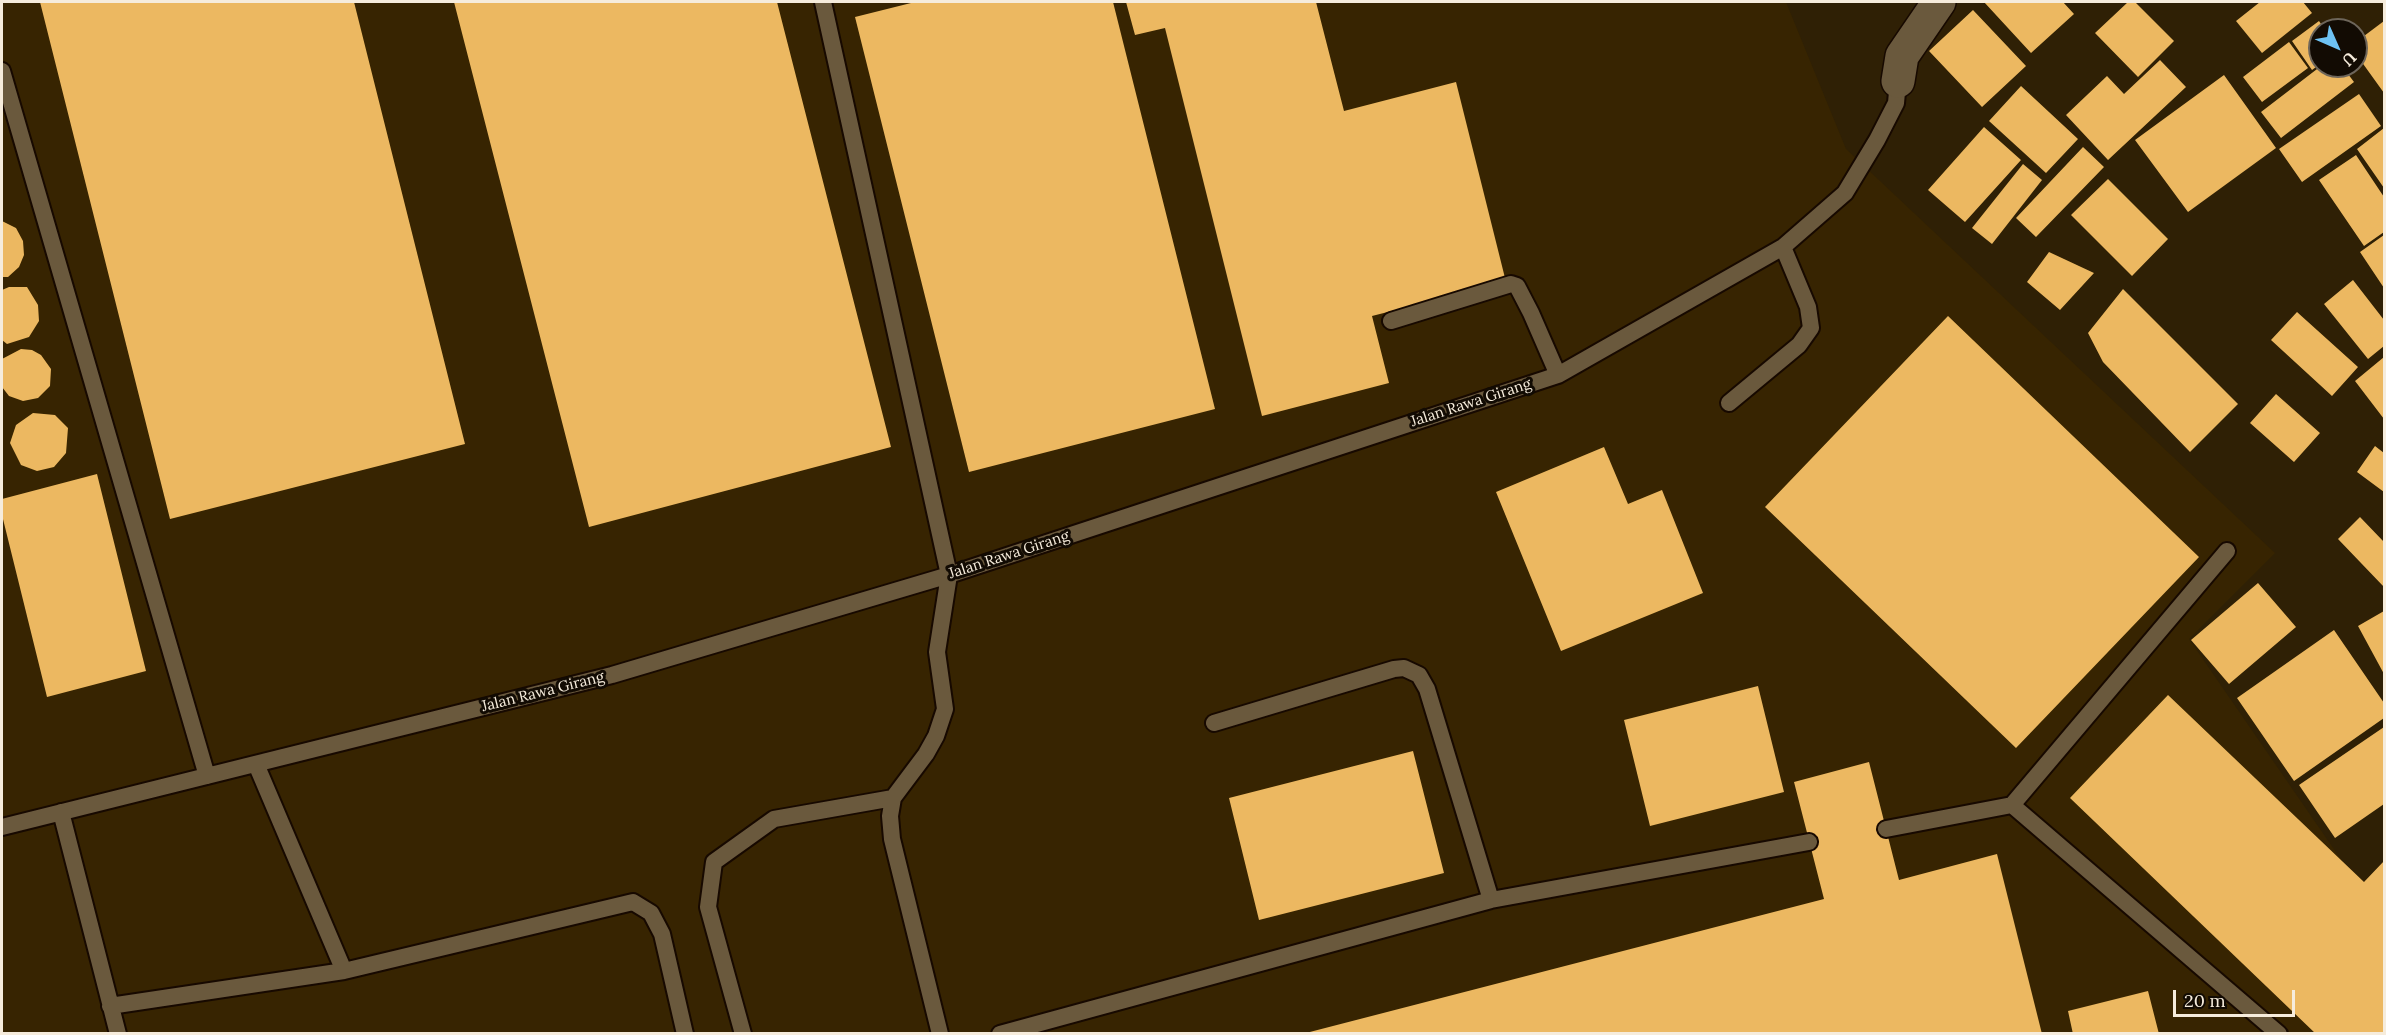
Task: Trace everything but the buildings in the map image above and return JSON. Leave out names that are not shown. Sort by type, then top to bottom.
[{"type":"street","points":[[1898,81],[1902,56],[1939,2]]},
{"type":"lane","points":[[823,2],[949,575],[938,652],[945,709],[927,754],[893,798],[890,816],[892,839],[940,1034]]},
{"type":"lane","points":[[2,71],[207,776]]},
{"type":"lane","name":"Jalan Rawa Girang","points":[[2,827],[612,675],[949,575],[1558,375],[1783,248],[1845,193],[1878,140],[1896,103],[1898,81]]},
{"type":"lane","points":[[1729,402],[1799,345],[1811,328],[1808,307],[1783,248]]},
{"type":"lane","points":[[1391,321],[1511,284],[1517,286],[1532,313],[1558,375]]},
{"type":"lane","points":[[1886,830],[2012,805],[2227,551]]},
{"type":"lane","points":[[1214,723],[1394,669],[1404,668],[1419,675],[1427,689],[1491,900]]},
{"type":"lane","points":[[256,764],[344,971]]},
{"type":"lane","points":[[743,1034],[708,907],[714,862],[774,819],[893,798]]},
{"type":"lane","points":[[2012,805],[2280,1034]]},
{"type":"lane","points":[[61,812],[118,1034]]},
{"type":"lane","points":[[1000,1034],[1491,900],[1809,842]]},
{"type":"lane","points":[[110,1005],[344,971],[633,902],[651,913],[662,934],[685,1034]]},
{"type":"shaded area","points":[[2,2],[1786,2],[1846,149],[2275,553],[2189,639],[2360,887],[2384,861],[2384,1033],[2,1034]]}]
